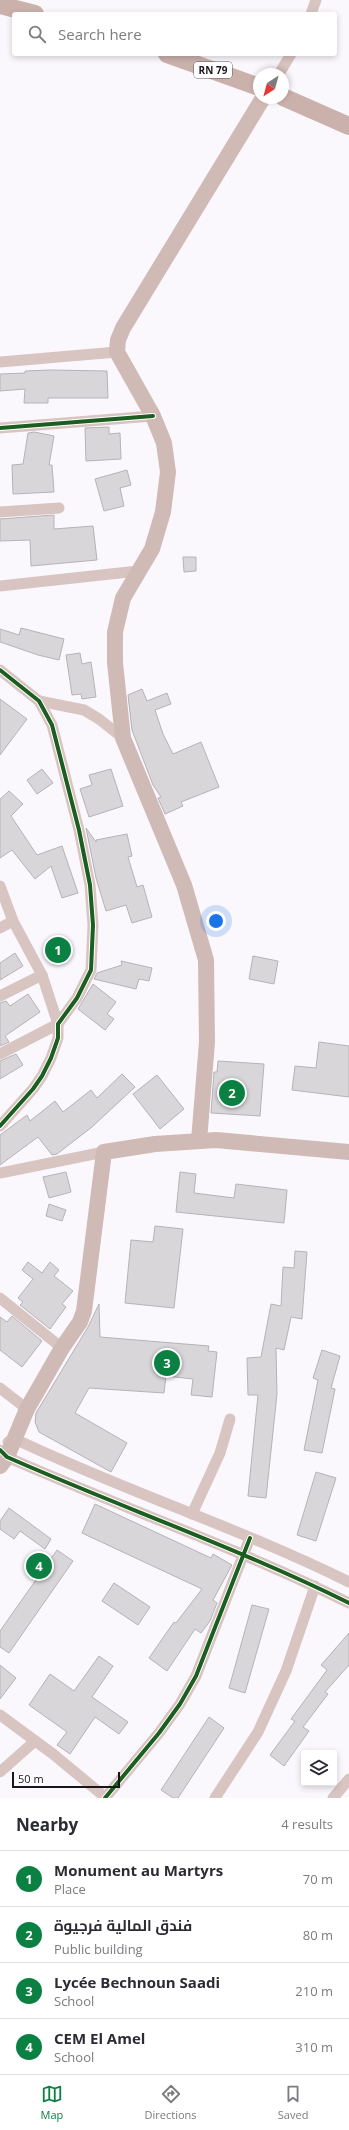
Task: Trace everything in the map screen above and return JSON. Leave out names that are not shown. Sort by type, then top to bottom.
[{"type":"main road","points":[[0,5],[27,12]]},
{"type":"main road","name":"RN 79","points":[[173,56],[253,85]]},
{"type":"main road","points":[[289,100],[349,126]]},
{"type":"main road","points":[[199,1141],[207,1042],[206,960],[184,885],[123,738],[115,663],[115,632],[124,598],[138,571],[152,549],[163,512],[168,472],[164,443],[153,416],[117,352],[118,340],[123,328],[259,104]]},
{"type":"main road","points":[[4,1451],[62,1348],[80,1322],[84,1311],[104,1152],[155,1144],[216,1140],[349,1152]]},
{"type":"street","points":[[312,12],[316,0]]},
{"type":"street","points":[[282,68],[290,56]]},
{"type":"street","points":[[0,362],[117,352]]},
{"type":"street","points":[[0,428],[153,416]]},
{"type":"street","points":[[0,512],[59,508]]},
{"type":"street","points":[[0,586],[138,571]]},
{"type":"street","points":[[0,670],[39,701],[52,725],[79,830],[90,885],[93,925],[91,970],[77,998],[58,1024],[0,1054]]},
{"type":"street","points":[[39,701],[84,710],[99,719],[123,738]]},
{"type":"street","points":[[0,886],[13,921],[42,974],[58,1024],[58,1038],[42,1076],[0,1126]]},
{"type":"street","points":[[0,928],[13,921]]},
{"type":"street","points":[[0,996],[42,974]]},
{"type":"street","points":[[0,1173],[104,1152]]},
{"type":"street","points":[[0,1298],[62,1348]]},
{"type":"street","points":[[0,1388],[27,1408]]},
{"type":"street","points":[[192,1514],[220,1453],[230,1419]]},
{"type":"street","points":[[4,1451],[73,1467],[250,1538],[349,1582]]},
{"type":"street","points":[[4,1451],[75,1487],[243,1553],[349,1603]]},
{"type":"street","points":[[0,1715],[35,1741],[105,1798],[159,1733],[183,1699],[196,1676],[250,1538]]},
{"type":"street","points":[[215,1798],[258,1732],[286,1671],[315,1586]]},
{"type":"street","points":[[0,1772],[35,1741]]},
{"type":"street","points":[[333,1798],[349,1779]]},
{"type":"building","points":[[50,370],[107,371],[108,398],[48,398],[48,403],[24,403],[25,389],[0,391],[0,374]]},
{"type":"building","points":[[109,427],[109,434],[120,433],[121,459],[86,461],[85,428]]},
{"type":"building","points":[[34,432],[54,436],[49,465],[52,465],[54,492],[13,494],[12,465],[23,464],[28,433]]},
{"type":"building","points":[[127,470],[131,485],[120,488],[124,506],[104,511],[95,479]]},
{"type":"building","points":[[54,515],[54,529],[93,526],[97,560],[31,566],[30,540],[0,541],[0,519]]},
{"type":"building","points":[[183,557],[196,557],[196,571],[184,572]]},
{"type":"building","points":[[21,628],[64,639],[59,660],[38,655],[0,642],[0,629],[19,635]]},
{"type":"building","points":[[80,653],[82,664],[91,662],[96,697],[82,699],[81,694],[72,695],[66,655]]},
{"type":"building","points":[[142,689],[147,701],[167,693],[171,704],[155,710],[163,734],[173,754],[201,742],[219,787],[181,802],[183,806],[165,814],[158,798],[161,797],[153,785],[132,730],[128,695]]},
{"type":"building","points":[[0,699],[27,719],[0,755]]},
{"type":"building","points":[[42,769],[53,783],[37,794],[27,780]]},
{"type":"building","points":[[111,769],[123,806],[89,817],[80,789],[92,785],[89,775]]},
{"type":"building","points":[[9,791],[23,804],[11,816],[37,855],[62,846],[78,893],[62,898],[51,866],[35,879],[12,850],[0,858],[0,799]]},
{"type":"building","points":[[86,828],[96,842],[96,840],[127,834],[132,856],[128,857],[137,887],[143,885],[152,917],[132,923],[126,905],[106,911],[96,878]]},
{"type":"building","points":[[15,953],[23,966],[0,980],[0,963]]},
{"type":"building","points":[[253,956],[278,961],[274,984],[249,979]]},
{"type":"building","points":[[121,961],[152,968],[149,981],[139,979],[136,989],[94,979],[97,973],[122,965]]},
{"type":"building","points":[[93,984],[116,1002],[107,1014],[114,1019],[105,1030],[78,1009]]},
{"type":"building","points":[[28,994],[40,1012],[5,1036],[9,1042],[0,1046],[0,1003],[6,1001],[10,1006]]},
{"type":"building","points":[[319,1042],[349,1046],[349,1097],[292,1090],[295,1066],[316,1068]]},
{"type":"building","points":[[16,1054],[23,1065],[0,1079],[0,1061]]},
{"type":"building","points":[[218,1061],[264,1064],[260,1116],[211,1113],[214,1072],[217,1072]]},
{"type":"building","points":[[122,1074],[135,1087],[92,1127],[57,1154],[52,1155],[38,1137],[0,1165],[0,1135],[27,1115],[30,1121],[55,1101],[63,1112],[91,1090],[97,1098]]},
{"type":"building","points":[[157,1075],[184,1109],[160,1129],[133,1094]]},
{"type":"building","points":[[66,1172],[71,1192],[49,1198],[43,1177]]},
{"type":"building","points":[[180,1172],[196,1174],[194,1193],[234,1198],[236,1184],[287,1190],[284,1223],[176,1212]]},
{"type":"building","points":[[49,1204],[66,1210],[62,1221],[46,1216]]},
{"type":"building","points":[[155,1226],[183,1229],[174,1308],[125,1303],[131,1240],[153,1242]]},
{"type":"building","points":[[295,1251],[307,1252],[302,1319],[291,1317],[284,1350],[276,1348],[277,1394],[266,1498],[248,1496],[258,1395],[248,1395],[247,1358],[261,1357],[271,1304],[281,1306],[283,1267],[294,1268]]},
{"type":"building","points":[[28,1262],[42,1273],[50,1262],[59,1270],[54,1276],[73,1291],[62,1304],[66,1307],[50,1329],[20,1305],[23,1302],[18,1298],[33,1279],[22,1270]]},
{"type":"building","points":[[99,1304],[100,1337],[209,1346],[208,1351],[217,1352],[212,1397],[191,1395],[193,1379],[166,1376],[164,1393],[89,1388],[75,1413],[127,1443],[111,1472],[39,1432],[35,1422],[36,1413],[88,1327]]},
{"type":"building","points":[[12,1316],[42,1341],[22,1367],[0,1350],[0,1317],[7,1322]]},
{"type":"building","points":[[322,1350],[340,1356],[331,1388],[335,1389],[322,1453],[304,1450],[318,1380],[313,1378]]},
{"type":"building","points":[[316,1472],[336,1478],[316,1541],[297,1535]]},
{"type":"building","points":[[95,1504],[211,1558],[213,1554],[232,1565],[213,1600],[217,1603],[210,1621],[201,1633],[195,1629],[167,1671],[149,1658],[174,1622],[176,1623],[202,1589],[82,1533]]},
{"type":"building","points":[[9,1508],[51,1539],[45,1549],[20,1531],[14,1539],[0,1529],[0,1521]]},
{"type":"building","points":[[57,1550],[73,1561],[9,1653],[0,1647],[0,1631]]},
{"type":"building","points":[[114,1583],[150,1607],[138,1625],[102,1601]]},
{"type":"building","points":[[252,1605],[269,1609],[245,1693],[229,1688]]},
{"type":"building","points":[[349,1633],[349,1665],[325,1692],[328,1694],[303,1727],[309,1731],[284,1766],[270,1755],[295,1721],[291,1719],[327,1670],[321,1665]]},
{"type":"building","points":[[99,1656],[113,1666],[92,1697],[128,1722],[119,1734],[95,1717],[70,1754],[57,1745],[67,1732],[29,1705],[50,1674],[74,1691]]},
{"type":"building","points":[[0,1665],[16,1678],[0,1699]]},
{"type":"building","points":[[209,1717],[224,1728],[178,1798],[173,1798],[161,1790]]},
{"type":"cycle path","points":[[0,428],[153,416]]},
{"type":"cycle path","points":[[0,670],[39,701],[52,725],[79,830],[90,885],[93,925],[91,970],[77,998],[58,1024],[58,1038],[51,1058],[42,1076],[33,1089],[0,1126]]},
{"type":"cycle path","points":[[0,1450],[7,1457],[265,1564],[349,1603]]},
{"type":"cycle path","points":[[105,1798],[159,1733],[180,1704],[196,1676],[250,1538]]},
{"type":"place","name":"Monument au Martyrs","points":[[58,950]]},
{"type":"place","name":"فندق المالية فرجيوة","points":[[232,1093]]},
{"type":"place","name":"Lycée Bechnoun Saadi","points":[[167,1363]]},
{"type":"place","name":"CEM El Amel","points":[[39,1566]]}]
